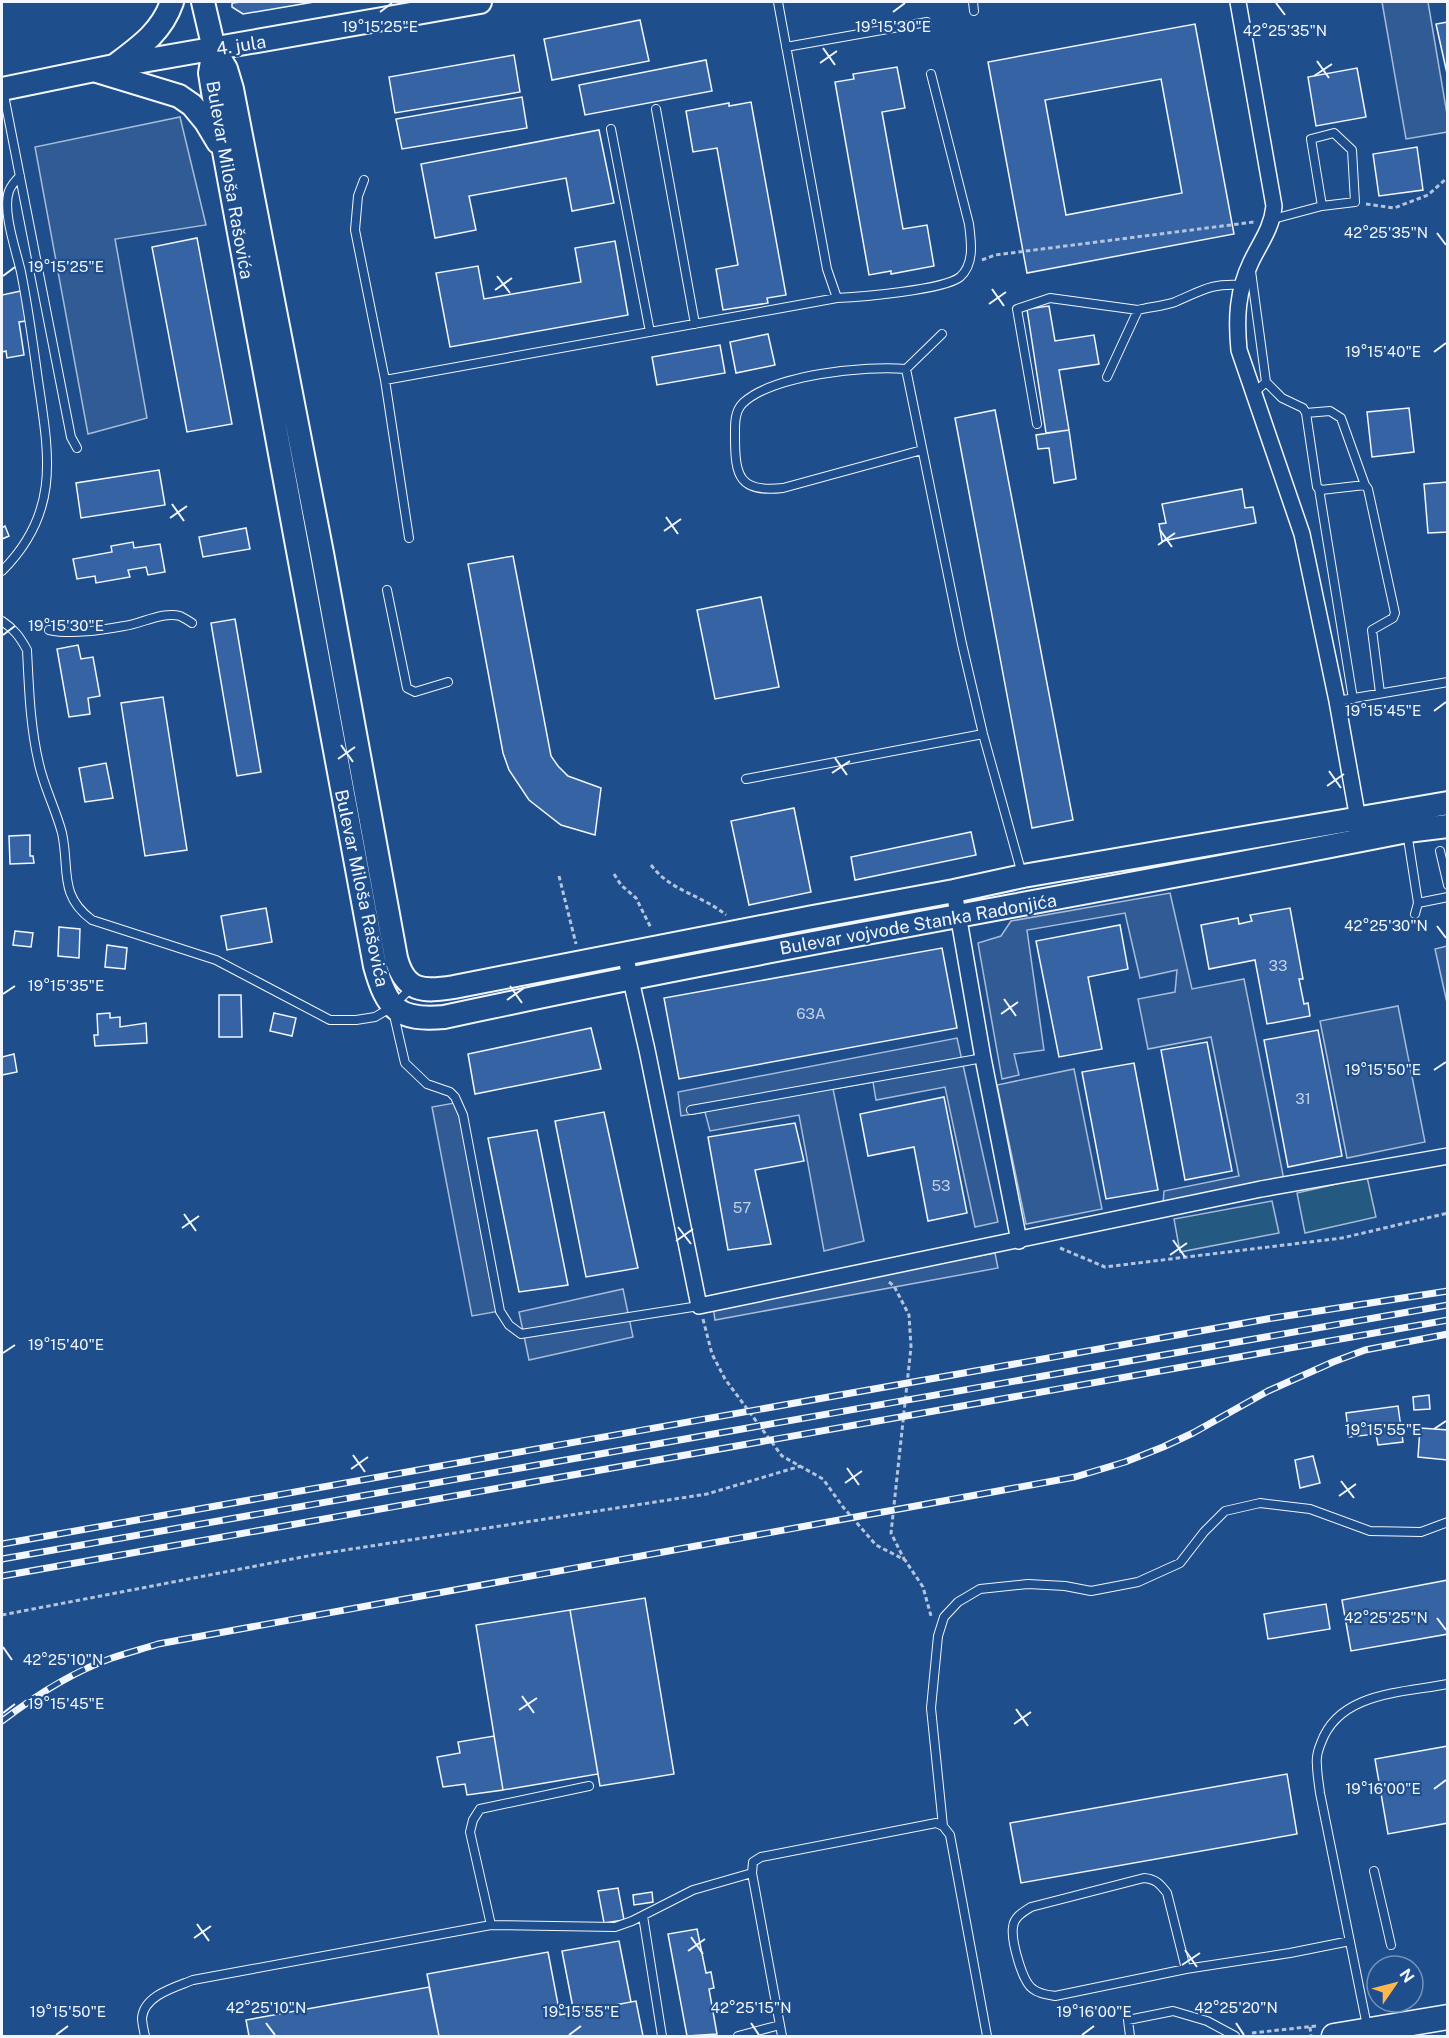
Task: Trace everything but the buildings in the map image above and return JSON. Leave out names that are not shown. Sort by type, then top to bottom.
[{"type":"main road","points":[[1327,2031],[1369,2034],[1448,2017]]},
{"type":"street","points":[[105,69],[157,31],[172,2]]},
{"type":"street","points":[[203,2],[214,49]]},
{"type":"street","name":"4. jula","points":[[2,89],[480,2]]},
{"type":"street","points":[[1238,2],[1273,196],[1273,219],[1250,263],[1242,285],[1237,310],[1239,350],[1302,534],[1337,701],[1358,819]]},
{"type":"street","name":"Bulevar Miloša Rašovića","points":[[214,49],[210,73],[375,966],[383,994],[392,1007]]},
{"type":"street","name":"Bulevar Miloša Rašovića","points":[[214,49],[226,69],[232,89],[320,542],[396,958],[400,972],[413,986]]},
{"type":"street","points":[[105,69],[179,96],[192,105],[206,122],[225,154]]},
{"type":"street","name":"Bulevar vojvode Stanka Radonjića","points":[[392,1007],[413,1017],[444,1017],[959,916],[1157,880],[1406,821],[1448,803]]},
{"type":"street","name":"Bulevar vojvode Stanka Radonjića","points":[[413,986],[422,990],[433,990],[1023,876],[1358,819],[1448,826]]},
{"type":"street","points":[[954,891],[983,1058],[1019,1241]]},
{"type":"street","points":[[625,954],[699,1306],[1262,1190],[1448,1156]]},
{"type":"lane","points":[[778,2],[827,269],[837,298]]},
{"type":"lane","points":[[974,2],[974,11]]},
{"type":"lane","points":[[786,46],[927,22]]},
{"type":"lane","points":[[386,380],[837,298],[873,296],[946,284],[960,277],[969,264],[971,244],[969,224],[931,74]]},
{"type":"lane","points":[[2,89],[71,437],[77,448]]},
{"type":"lane","points":[[656,109],[695,324]]},
{"type":"lane","points":[[611,129],[650,332]]},
{"type":"lane","points":[[1273,219],[1322,206],[1355,202],[1352,150],[1334,133],[1311,139],[1322,206]]},
{"type":"lane","points":[[2,571],[30,538],[48,477],[48,449],[28,308],[8,214],[10,189],[20,176]]},
{"type":"lane","points":[[364,180],[357,196],[355,230],[386,380],[409,538]]},
{"type":"lane","points":[[1250,263],[1266,382],[1282,398],[1303,408],[1306,413],[1316,485],[1319,489],[1353,699]]},
{"type":"lane","points":[[1037,424],[1017,309],[1050,298],[1138,310],[1173,303],[1203,288],[1225,284],[1242,285]]},
{"type":"lane","points":[[1107,377],[1138,310]]},
{"type":"lane","points":[[922,450],[783,488],[758,489],[748,484],[740,476],[735,464],[735,419],[743,403],[755,394],[792,379],[875,368],[906,369],[942,334]]},
{"type":"lane","points":[[906,369],[962,644],[983,734],[1023,876]]},
{"type":"lane","points":[[1253,393],[1266,382]]},
{"type":"lane","points":[[1306,413],[1330,411],[1341,417],[1369,493],[1395,613],[1393,618],[1373,629],[1371,633],[1380,693]]},
{"type":"lane","points":[[1319,489],[1365,485]]},
{"type":"lane","points":[[387,590],[406,688],[416,692],[448,682]]},
{"type":"lane","points":[[49,630],[72,632],[126,626],[161,617],[179,616],[192,623]]},
{"type":"lane","points":[[2,621],[21,638],[27,650],[33,732],[39,765],[62,834],[68,888],[74,903],[82,912],[92,920],[216,960],[330,1020],[375,1017],[392,1007],[413,986]]},
{"type":"lane","points":[[1337,701],[1448,682]]},
{"type":"lane","points":[[746,780],[983,734]]},
{"type":"lane","points":[[1406,821],[1418,903],[1415,914]]},
{"type":"lane","points":[[1440,851],[1448,885]]},
{"type":"lane","points":[[1418,903],[1448,897]]},
{"type":"lane","points":[[392,1007],[405,1063],[427,1084],[450,1092],[455,1097],[463,1115],[500,1311],[509,1326],[521,1334],[699,1306]]},
{"type":"lane","points":[[691,1110],[983,1058]]},
{"type":"lane","points":[[943,1826],[931,1708],[938,1636],[944,1617],[958,1602],[980,1589],[1028,1584],[1091,1592],[1138,1582],[1180,1563],[1204,1532],[1225,1511],[1260,1503],[1310,1509],[1370,1531],[1420,1532],[1448,1522]]},
{"type":"lane","points":[[1369,2034],[1316,1764],[1318,1749],[1324,1734],[1337,1717],[1348,1708],[1361,1702],[1448,1684]]},
{"type":"lane","points":[[491,1925],[470,1832],[473,1820],[480,1809],[590,1786]]},
{"type":"lane","points":[[782,2037],[752,1873],[753,1862],[761,1857],[936,1823],[943,1826],[950,1835],[987,2037]]},
{"type":"lane","points":[[1374,1871],[1391,1945]]},
{"type":"lane","points":[[145,2037],[142,2016],[148,2003],[158,1995],[193,1980],[491,1925],[615,1927],[643,1916],[693,1890],[752,1873]]},
{"type":"lane","points":[[1185,1969],[1167,1893],[1153,1879],[1144,1878],[1031,1907],[1022,1912],[1012,1928],[1021,1972],[1026,1983],[1033,1990],[1044,1995],[1055,1995],[1185,1969],[1350,1941]]},
{"type":"lane","points":[[643,1916],[662,2037]]},
{"type":"lane","points":[[1130,2037],[1128,2020],[1173,2012],[1207,2020],[1235,2037]]},
{"type":"lane","points":[[738,2037],[780,2025]]},
{"type":"path","points":[[1355,202],[1394,208],[1428,195],[1448,177]]},
{"type":"path","points":[[969,264],[995,255],[1273,219]]},
{"type":"path","points":[[651,865],[666,881],[707,902],[726,915],[732,933]]},
{"type":"path","points":[[614,874],[642,908],[646,921],[653,930],[654,948]]},
{"type":"path","points":[[559,876],[581,962]]},
{"type":"path","points":[[1050,1235],[1058,1247],[1105,1267],[1342,1238],[1448,1213]]},
{"type":"path","points":[[876,1270],[894,1286],[909,1315],[911,1347],[891,1533],[923,1587],[938,1636]]},
{"type":"path","points":[[699,1306],[712,1354],[725,1379],[782,1456],[823,1479],[843,1507],[876,1545],[905,1560]]},
{"type":"path","points":[[2,1615],[313,1555],[707,1494],[801,1466]]},
{"type":"path","points":[[1252,2033],[1310,2027],[1327,2031]]},
{"type":"path","points":[[1310,2027],[1311,2037]]},
{"type":"shaded area","points":[[1382,2],[1428,2],[1447,114],[1447,132],[1406,139]]},
{"type":"shaded area","points":[[180,117],[206,225],[115,239],[147,418],[88,434],[35,147]]},
{"type":"shaded area","points":[[1170,893],[1192,989],[1244,979],[1284,1180],[1163,1204],[1164,1191],[1239,1176],[1211,1037],[1148,1049],[1138,999],[1175,992],[1177,970],[1140,978],[1125,913],[1027,930],[1044,1050],[1014,1054],[1019,1075],[1002,1079],[978,943],[1001,936],[1011,921]]},
{"type":"shaded area","points":[[1448,946],[1447,1003],[1435,949]]},
{"type":"shaded area","points":[[1398,1006],[1425,1142],[1347,1158],[1320,1021]]},
{"type":"shaded area","points":[[957,1038],[998,1222],[975,1227],[945,1087],[876,1100],[873,1082],[833,1089],[864,1241],[824,1251],[799,1115],[710,1131],[705,1112],[681,1116],[678,1092]]},
{"type":"shaded area","points":[[1074,1069],[1102,1209],[1026,1224],[997,1085]]},
{"type":"shaded area","points":[[460,1102],[500,1311],[472,1316],[432,1107]]},
{"type":"shaded area","points":[[1367,1177],[1376,1217],[1305,1233],[1297,1193]]},
{"type":"shaded area","points":[[1272,1201],[1279,1233],[1180,1252],[1174,1219]]},
{"type":"shaded area","points":[[995,1253],[998,1268],[715,1320],[713,1306]]},
{"type":"shaded area","points":[[623,1289],[633,1337],[529,1360],[519,1312]]},
{"type":"railway","points":[[2,1544],[1273,1318],[1448,1291]]},
{"type":"railway","points":[[2,1559],[1448,1305]]},
{"type":"railway","points":[[2,1576],[1448,1320]]},
{"type":"railway","points":[[2,1721],[68,1677],[112,1658],[158,1644],[1075,1477],[1125,1462],[1163,1447],[1268,1391],[1333,1362],[1365,1350],[1448,1334]]}]
